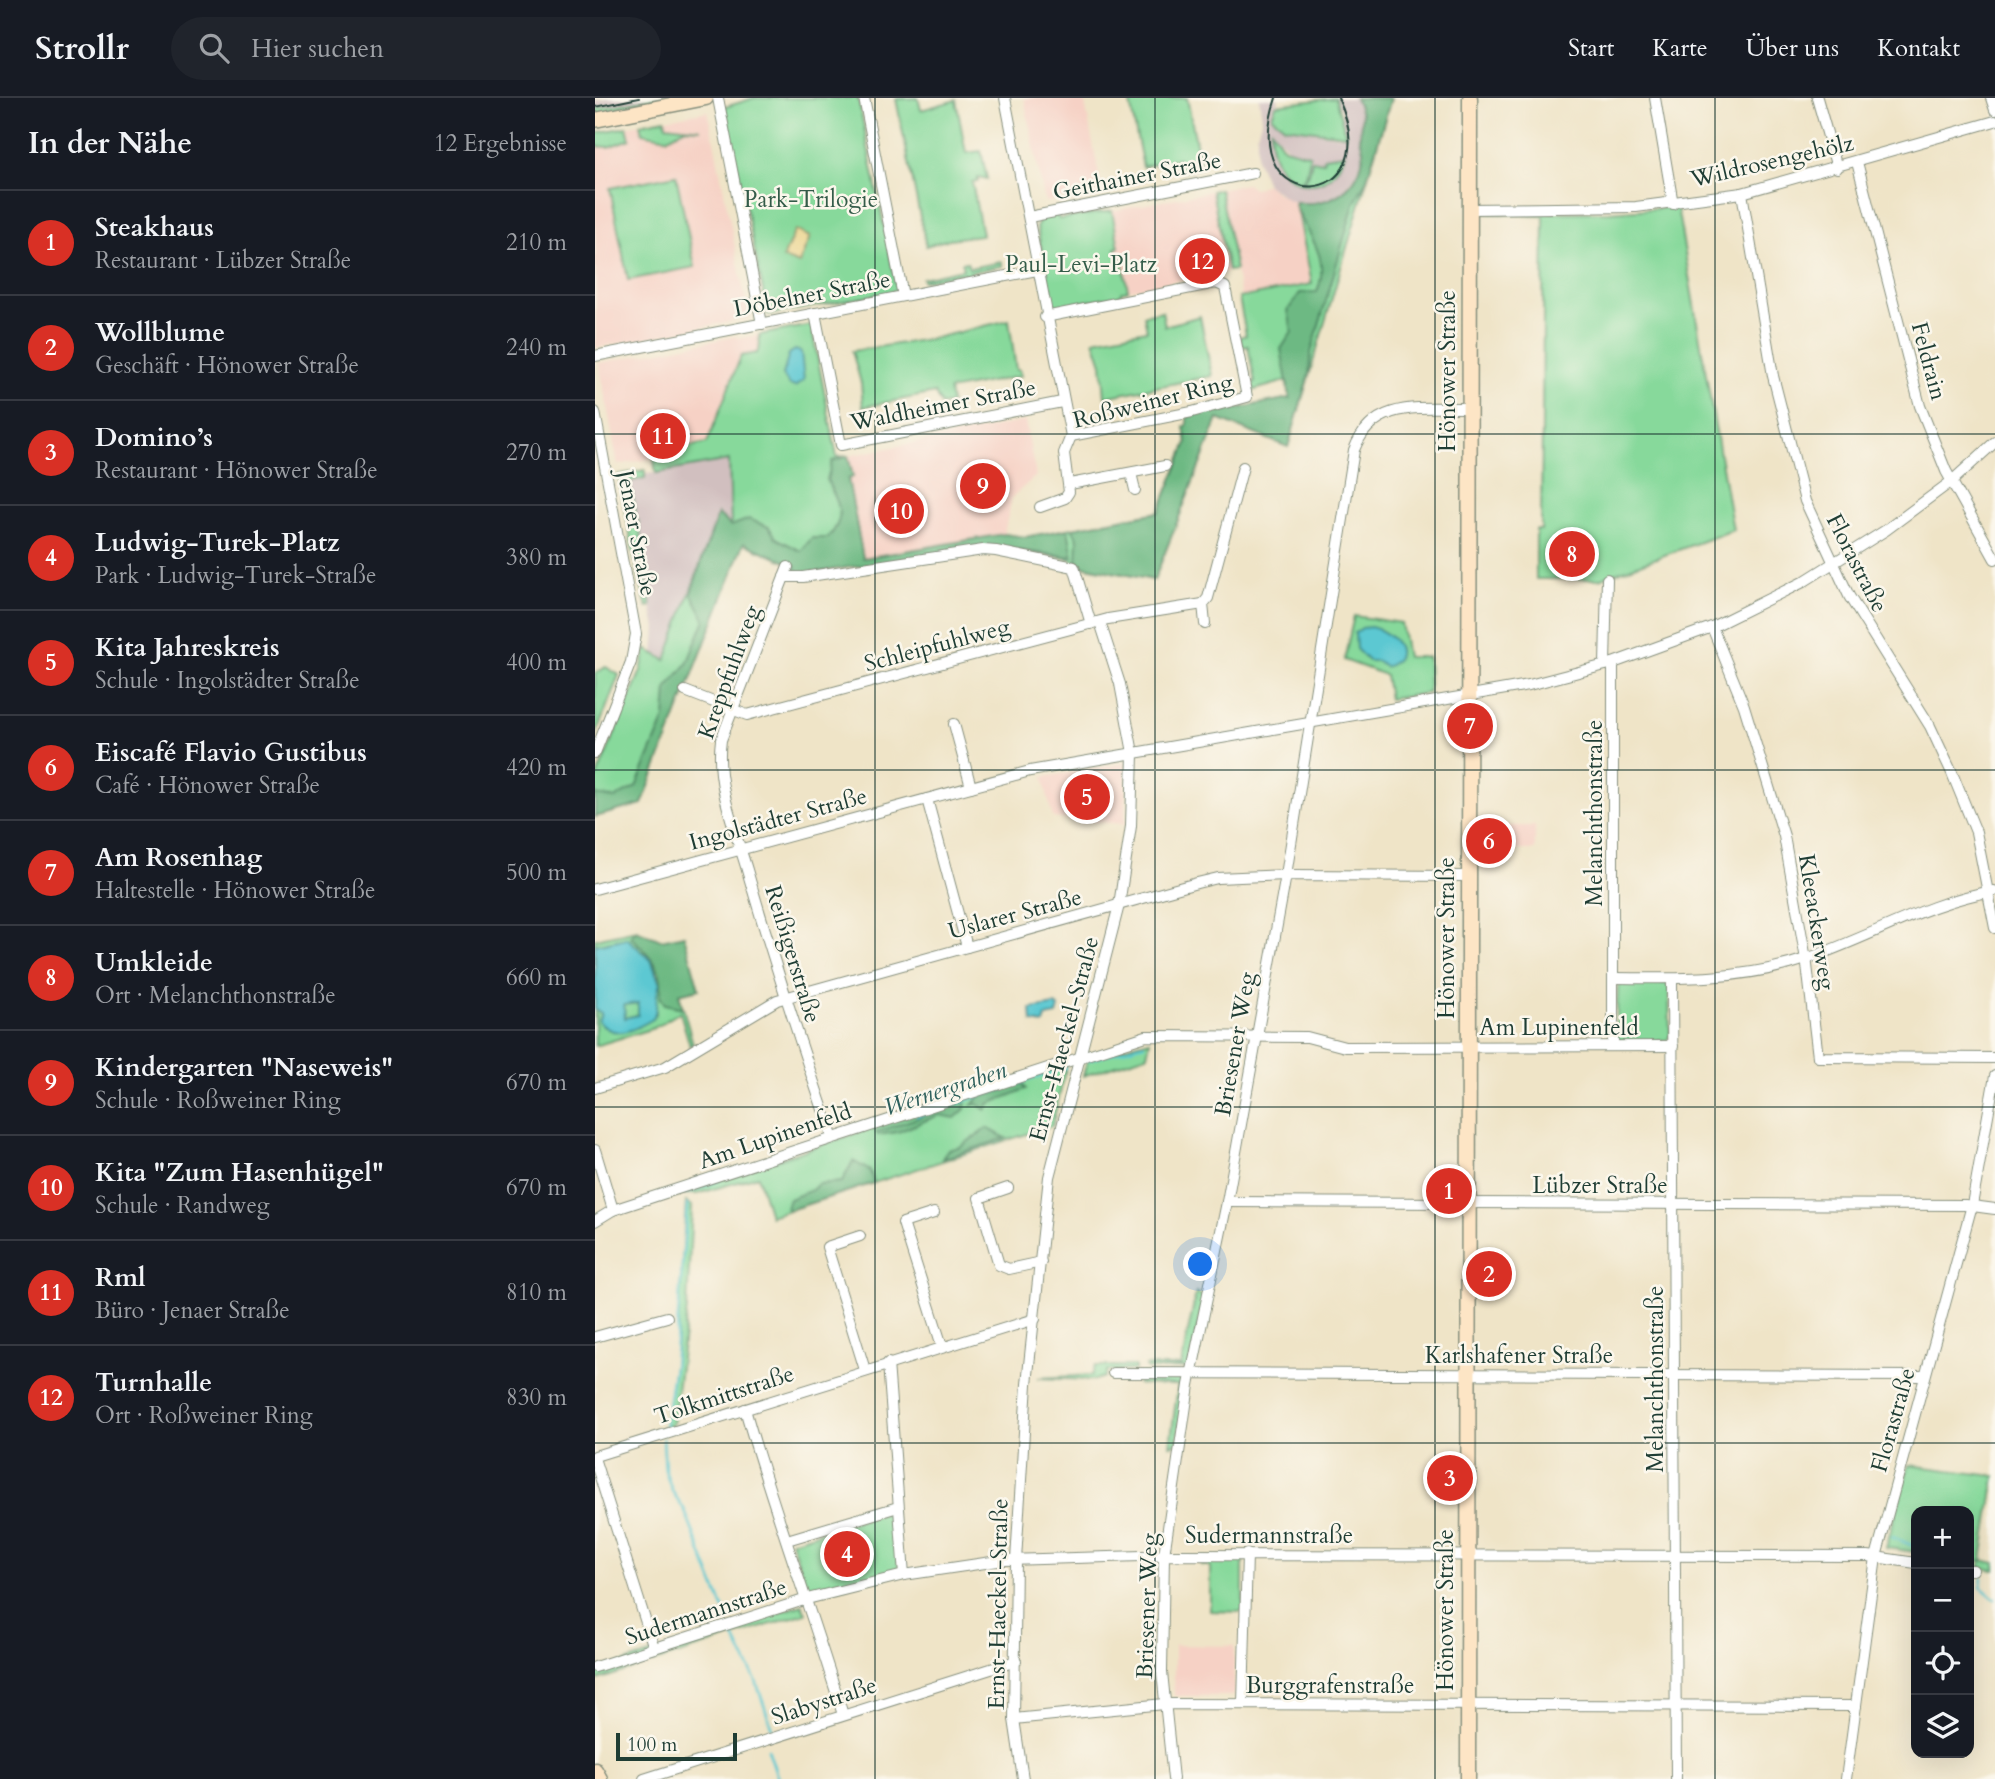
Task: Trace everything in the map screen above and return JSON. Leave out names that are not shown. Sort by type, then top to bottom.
[{"type":"main road","points":[[595,120],[706,98]]},
{"type":"main road","name":"Hönower Straße","points":[[1468,1779],[1470,98]]},
{"type":"main road","points":[[595,1770],[600,1779]]},
{"type":"street","points":[[718,98],[762,324]]},
{"type":"street","points":[[864,98],[903,296]]},
{"type":"street","points":[[1005,98],[1045,317],[1071,436]]},
{"type":"street","points":[[1655,98],[1673,204]]},
{"type":"street","points":[[1817,98],[1837,168]]},
{"type":"street","points":[[1991,98],[1995,110]]},
{"type":"street","name":"Wildrosengehölz","points":[[1470,209],[1601,209],[1673,204],[1742,193],[1995,121]]},
{"type":"street","name":"Feldrain","points":[[1857,162],[1920,406],[1952,481],[1995,559]]},
{"type":"street","name":"Geithainer Straße","points":[[1028,217],[1253,173]]},
{"type":"street","name":"Florastraße","points":[[1742,193],[1783,425],[1805,501],[1833,565],[1941,749],[1976,832],[1992,891],[1995,928]]},
{"type":"street","name":"Döbelner Straße","points":[[595,356],[1037,270]]},
{"type":"street","name":"Roßweiner Ring","points":[[1045,317],[1216,283],[1225,287],[1237,334],[1247,397],[1190,412],[1071,436],[1063,453],[1070,484]]},
{"type":"street","name":"Waldheimer Straße","points":[[815,313],[841,445],[1062,402]]},
{"type":"street","name":"Briesener Weg","points":[[1173,1779],[1164,1704],[1164,1555],[1192,1375],[1227,1202],[1286,875],[1354,450],[1361,434],[1371,422],[1392,411],[1469,408]]},
{"type":"street","name":"Jenaer Straße","points":[[595,412],[636,634],[631,662],[595,753]]},
{"type":"street","name":"Ingolstädter Straße","points":[[595,890],[1030,771],[1529,685],[1611,663],[1712,627],[1763,604],[1833,565],[1952,481],[1995,442]]},
{"type":"street","points":[[1040,507],[1065,498],[1070,484],[1165,466]]},
{"type":"street","points":[[1205,624],[1203,604],[1208,598],[1243,467]]},
{"type":"street","points":[[1131,472],[1135,490]]},
{"type":"street","name":"Ernst-Haeckel-Straße","points":[[786,572],[803,577],[983,550],[1074,567],[1120,684],[1133,753],[1131,826],[1119,905],[1049,1177],[1021,1460],[1016,1560],[1014,1719],[1023,1779]]},
{"type":"street","name":"Kreppfuhlweg","points":[[723,781],[720,747],[786,572]]},
{"type":"street","name":"Melanchthonstraße","points":[[1607,579],[1608,645],[1603,648],[1611,663],[1613,1046]]},
{"type":"street","name":"Schleipfuhlweg","points":[[685,691],[747,715],[1096,623],[1203,604]]},
{"type":"street","name":"Kleeackerweg","points":[[1712,627],[1747,715],[1784,836],[1806,960],[1818,1058],[1995,1058]]},
{"type":"street","points":[[954,724],[971,787]]},
{"type":"street","name":"Reißigerstraße","points":[[723,781],[740,849],[785,998],[832,1136]]},
{"type":"street","points":[[927,799],[968,947]]},
{"type":"street","name":"Uslarer Straße","points":[[595,1088],[665,1067],[739,1021],[785,998],[1218,878],[1286,875],[1469,876]]},
{"type":"street","points":[[1613,978],[1672,979],[1751,972],[1806,960],[1917,914],[1992,891]]},
{"type":"street","name":"Melanchthonstraße","points":[[1672,979],[1676,1779]]},
{"type":"street","name":"Am Lupinenfeld","points":[[595,1221],[613,1210],[832,1136],[1146,1035],[1307,1037],[1345,1047],[1673,1046]]},
{"type":"street","name":"Florastraße","points":[[1846,1779],[1876,1556],[1972,1205],[1995,1076]]},
{"type":"street","points":[[595,1150],[613,1210]]},
{"type":"street","points":[[1008,1188],[979,1198],[999,1265],[1009,1269],[1041,1262]]},
{"type":"street","name":"Lübzer Straße","points":[[1227,1202],[1972,1205],[1995,1209]]},
{"type":"street","points":[[934,1213],[903,1223],[942,1346]]},
{"type":"street","points":[[860,1236],[827,1247],[865,1370]]},
{"type":"street","points":[[595,1337],[667,1317]]},
{"type":"street","name":"Tolkmittstraße","points":[[595,1459],[865,1370],[1035,1319]]},
{"type":"street","points":[[888,1363],[904,1574]]},
{"type":"street","name":"Karlshafener Straße","points":[[1113,1373],[1925,1376]]},
{"type":"street","points":[[745,1409],[767,1486],[807,1599],[843,1715]]},
{"type":"street","points":[[595,1459],[654,1648]]},
{"type":"street","points":[[787,1540],[898,1507]]},
{"type":"street","points":[[1243,1704],[1247,1554]]},
{"type":"street","name":"Sudermannstraße","points":[[595,1667],[807,1599],[904,1574],[1016,1560],[1247,1554],[1674,1555],[1876,1556],[1911,1562]]},
{"type":"street","name":"Slabystraße","points":[[645,1779],[1016,1661]]},
{"type":"street","name":"Burggrafenstraße","points":[[1014,1719],[1164,1704],[1856,1706]]},
{"type":"shaded area","points":[[608,98],[654,98],[595,109],[595,101]]},
{"type":"shaded area","points":[[1024,98],[1084,98],[1102,190],[1045,202]]},
{"type":"shaded area","points":[[1259,98],[1279,98],[1272,117],[1285,127],[1340,136],[1342,112],[1335,98],[1355,98],[1363,117],[1360,134],[1364,150],[1357,174],[1340,195],[1328,201],[1303,204],[1288,200],[1267,184],[1257,160],[1257,134],[1262,118]],"holes":[[[1270,135],[1278,137],[1290,151],[1309,155],[1307,173],[1300,183],[1286,175],[1277,162]],[[1344,155],[1315,185],[1303,184],[1324,162]]]},
{"type":"shaded area","points":[[708,111],[749,318],[596,348],[595,133]]},
{"type":"shaded area","points":[[1247,184],[1253,189],[1267,184],[1277,193],[1296,202],[1312,284],[1241,298],[1220,189]]},
{"type":"shaded area","points":[[1212,191],[1228,271],[1128,290],[1121,254],[1117,255],[1115,248],[1119,247],[1112,211]]},
{"type":"shaded area","points":[[759,335],[760,345],[719,445],[618,465],[599,363],[737,336],[738,339]]},
{"type":"shaded area","points":[[1025,421],[1036,476],[1012,497],[1004,534],[863,558],[848,478],[852,477],[848,456]]},
{"type":"shaded area","points":[[729,460],[731,526],[718,514],[666,660],[654,656],[656,628],[644,575],[648,574],[630,481],[647,474]]},
{"type":"shaded area","points":[[1126,763],[1125,824],[1053,818],[1043,777]]},
{"type":"shaded area","points":[[1481,826],[1535,826],[1535,850],[1481,850]]},
{"type":"shaded area","points":[[1174,1645],[1234,1646],[1234,1696],[1174,1696]]},
{"type":"green space","points":[[654,98],[687,98],[595,116],[595,109]]},
{"type":"green space","name":"Park-Trilogie","points":[[754,98],[858,98],[897,291],[768,315],[725,107]]},
{"type":"green space","points":[[918,98],[921,110],[956,100],[966,153],[981,151],[987,179],[978,177],[978,181],[972,182],[982,235],[949,239],[926,246],[896,99]]},
{"type":"green space","points":[[1129,98],[1187,98],[1201,168],[1181,172],[1178,158],[1143,167]]},
{"type":"green space","points":[[1335,98],[1346,135],[1285,127],[1272,117],[1276,105]]},
{"type":"green space","points":[[1355,98],[1391,98],[1288,447],[1218,419],[1154,580],[1082,566],[1070,559],[999,549],[1004,534],[1025,537],[1159,512],[1187,443],[1184,427],[1187,422],[1218,406],[1220,412],[1290,398],[1286,381],[1251,391],[1249,385],[1255,383],[1248,346],[1242,347],[1240,337],[1246,335],[1239,298],[1312,284],[1296,202],[1321,202],[1332,198],[1351,184],[1358,174],[1363,150],[1360,136],[1361,116]]},
{"type":"green space","points":[[1355,98],[1391,98],[1367,179],[1354,204],[1311,353],[1309,374],[1288,447],[1218,419],[1154,580],[1082,566],[1077,561],[1078,539],[1072,528],[1159,512],[1187,443],[1184,427],[1187,426],[1187,417],[1218,406],[1220,412],[1290,398],[1281,349],[1292,332],[1288,310],[1300,293],[1317,292],[1321,279],[1320,257],[1295,206],[1296,202],[1321,202],[1332,198],[1351,184],[1358,174],[1363,150],[1360,136],[1361,116]]},
{"type":"green space","points":[[665,119],[666,125],[701,129],[686,128],[668,138],[642,133],[640,124]]},
{"type":"green space","points":[[627,127],[630,139],[608,147],[595,146],[595,133]]},
{"type":"green space","points":[[1271,129],[1284,148],[1310,155],[1307,173],[1300,183],[1286,174],[1273,154]]},
{"type":"green space","points":[[1345,154],[1329,178],[1318,183],[1302,184],[1309,174],[1312,160],[1323,162],[1324,157]]},
{"type":"green space","points":[[676,175],[695,267],[628,280],[610,188]]},
{"type":"green space","points":[[1220,189],[1236,270],[1228,271],[1212,191]]},
{"type":"green space","points":[[1677,207],[1733,530],[1599,579],[1536,579],[1536,530],[1541,530],[1544,216],[1481,213],[1609,212]]},
{"type":"green space","name":"Paul-Levi-Platz","points":[[1112,211],[1119,247],[1116,248],[1117,254],[1121,254],[1128,290],[1121,292],[1121,295],[1053,307],[1037,227],[1040,218],[1057,215],[1059,219]]},
{"type":"green space","points":[[967,262],[969,268],[1002,262],[1002,266],[970,272],[970,278],[965,279],[964,273],[923,281],[922,278],[963,269],[962,263]]},
{"type":"green space","points":[[1162,311],[1165,326],[1200,316],[1212,376],[1105,397],[1102,364],[1094,340],[1147,330],[1144,315]]},
{"type":"green space","points":[[1009,320],[1016,370],[1019,370],[1021,376],[949,390],[951,403],[941,405],[935,393],[863,407],[861,383],[852,351],[935,338]]},
{"type":"green space","points":[[811,325],[837,457],[848,456],[853,477],[848,479],[863,558],[803,574],[792,570],[793,565],[744,543],[642,804],[595,817],[595,781],[641,671],[646,649],[666,660],[718,514],[731,525],[729,460],[656,473],[653,454],[707,443],[741,356],[757,353],[759,335]]},
{"type":"green space","points":[[848,456],[853,477],[848,479],[863,558],[1004,534],[1025,537],[1068,529],[1073,557],[988,547],[803,574],[797,572],[796,566],[744,543],[642,804],[595,817],[595,795],[615,798],[636,787],[665,718],[667,688],[687,664],[705,619],[691,593],[718,514],[731,526],[749,519],[769,527],[776,538],[801,551],[812,538],[828,538],[838,522],[839,509],[827,480],[832,461]]},
{"type":"green space","points":[[645,470],[645,478],[630,481],[631,488],[621,490],[618,475]]},
{"type":"green space","points":[[632,492],[636,513],[626,515],[622,494]]},
{"type":"green space","points":[[631,517],[632,521],[638,520],[645,560],[635,562],[627,518]]},
{"type":"green space","points":[[636,566],[643,566],[651,606],[647,607]]},
{"type":"green space","points":[[1354,616],[1401,623],[1407,657],[1428,657],[1429,693],[1389,699],[1385,675],[1344,660]]},
{"type":"green space","points":[[606,667],[619,675],[595,737],[595,673]]},
{"type":"green space","points":[[636,930],[632,936],[652,955],[665,1004],[683,1008],[693,1044],[690,1046],[680,1012],[654,1028],[595,1046],[595,1007],[638,1003],[638,1015],[628,1017],[656,1014],[654,995],[627,938],[595,945],[595,939]]},
{"type":"green space","points":[[636,930],[661,940],[684,935],[699,989],[679,994],[683,1008],[665,1004],[660,997],[661,977],[650,956],[631,936]]},
{"type":"green space","points":[[1622,982],[1666,983],[1669,988],[1670,1036],[1666,1041],[1618,1040],[1618,986]]},
{"type":"green space","points":[[1150,1040],[1147,1055],[1083,1076],[1088,1057]]},
{"type":"green space","points":[[1067,1064],[1052,1126],[770,1216],[758,1176],[697,1194],[684,1194],[684,1190]]},
{"type":"green space","points":[[1023,1083],[1026,1089],[989,1104],[986,1110],[977,1104],[972,1105],[980,1097]]},
{"type":"green space","points":[[966,1101],[965,1109],[955,1118],[939,1115],[898,1132],[878,1135],[876,1132]]},
{"type":"green space","points":[[987,1128],[1006,1138],[942,1159],[947,1150],[960,1147]]},
{"type":"green space","points":[[853,1161],[870,1171],[874,1183],[789,1210],[786,1207],[789,1199],[812,1190],[818,1184],[842,1182]]},
{"type":"green space","points":[[686,1202],[692,1206],[687,1308],[673,1425],[665,1428],[676,1352]]},
{"type":"green space","points":[[1196,1293],[1204,1297],[1189,1368],[1147,1369],[1146,1366],[1181,1366]]},
{"type":"green space","points":[[1095,1366],[1135,1366],[1135,1370],[1107,1371],[1105,1377],[1095,1380],[1038,1378],[1092,1375]]},
{"type":"green space","points":[[1141,1375],[1179,1378],[1184,1383],[1177,1444],[1170,1445],[1178,1385],[1138,1384]]},
{"type":"green space","points":[[1909,1465],[1995,1476],[1982,1560],[1995,1563],[1995,1570],[1980,1568],[1981,1561],[1974,1560],[1974,1506],[1911,1506],[1911,1551],[1886,1548]]},
{"type":"green space","points":[[893,1510],[899,1567],[895,1573],[810,1595],[791,1541]]},
{"type":"green space","points":[[1202,1558],[1243,1558],[1243,1612],[1210,1611],[1210,1566],[1201,1565]]},
{"type":"green space","points":[[802,1605],[806,1613],[595,1681],[595,1672]]},
{"type":"sand","points":[[795,230],[810,237],[799,264],[783,258]]},
{"type":"water","points":[[795,350],[801,352],[804,380],[795,387],[789,385],[783,375],[789,354]]},
{"type":"water","points":[[1371,627],[1387,634],[1397,645],[1398,657],[1385,667],[1377,661],[1368,661],[1356,649],[1355,633],[1362,628]]},
{"type":"water","points":[[627,938],[651,960],[660,984],[653,1019],[625,1032],[611,1031],[598,1021],[601,1013],[595,1010],[595,945]],"holes":[[[638,1003],[638,1015],[625,1018],[624,1005]]]},
{"type":"water","points":[[1055,1005],[1059,1008],[1057,1015],[1046,1017],[1044,1024],[1032,1022],[1031,1009]]},
{"type":"waterway","name":"Wernergraben","points":[[1088,1060],[1144,1044]]},
{"type":"waterway","name":"Wernergraben","points":[[917,1116],[1066,1068]]},
{"type":"waterway","name":"Wernergraben","points":[[686,1193],[719,1180]]},
{"type":"waterway","name":"Wernergraben","points":[[665,1426],[674,1366],[687,1204]]},
{"type":"waterway","name":"Wernergraben","points":[[663,1439],[665,1470],[672,1491],[684,1509],[727,1618]]},
{"type":"waterway","name":"Wernergraben","points":[[1892,1537],[1911,1545]]},
{"type":"waterway","name":"Wernergraben","points":[[1982,1578],[1981,1587],[1995,1599]]},
{"type":"waterway","name":"Wernergraben","points":[[734,1637],[756,1681],[772,1729]]},
{"type":"waterway","name":"Wernergraben","points":[[768,1749],[778,1779]]},
{"type":"tram line","points":[[595,107],[639,98]]},
{"type":"tram line","points":[[1276,98],[1269,138],[1276,166],[1291,182],[1311,186],[1331,180],[1345,163],[1349,136],[1338,98]]},
{"type":"place","name":"Turnhalle","points":[[1202,261]]},
{"type":"place","name":"Rml","points":[[663,436]]},
{"type":"place","name":"Kindergarten \"Naseweis\"","points":[[983,486]]},
{"type":"place","name":"Kita \"Zum Hasenhügel\"","points":[[901,511]]},
{"type":"place","name":"Umkleide","points":[[1572,554]]},
{"type":"place","name":"Am Rosenhag","points":[[1470,726]]},
{"type":"place","name":"Kita Jahreskreis","points":[[1087,797]]},
{"type":"place","name":"Eiscafé Flavio Gustibus","points":[[1489,841]]},
{"type":"place","name":"Steakhaus","points":[[1449,1191]]},
{"type":"place","name":"Wollblume","points":[[1489,1274]]},
{"type":"place","name":"Domino’s","points":[[1450,1478]]},
{"type":"place","name":"Ludwig-Turek-Platz","points":[[847,1554]]}]
